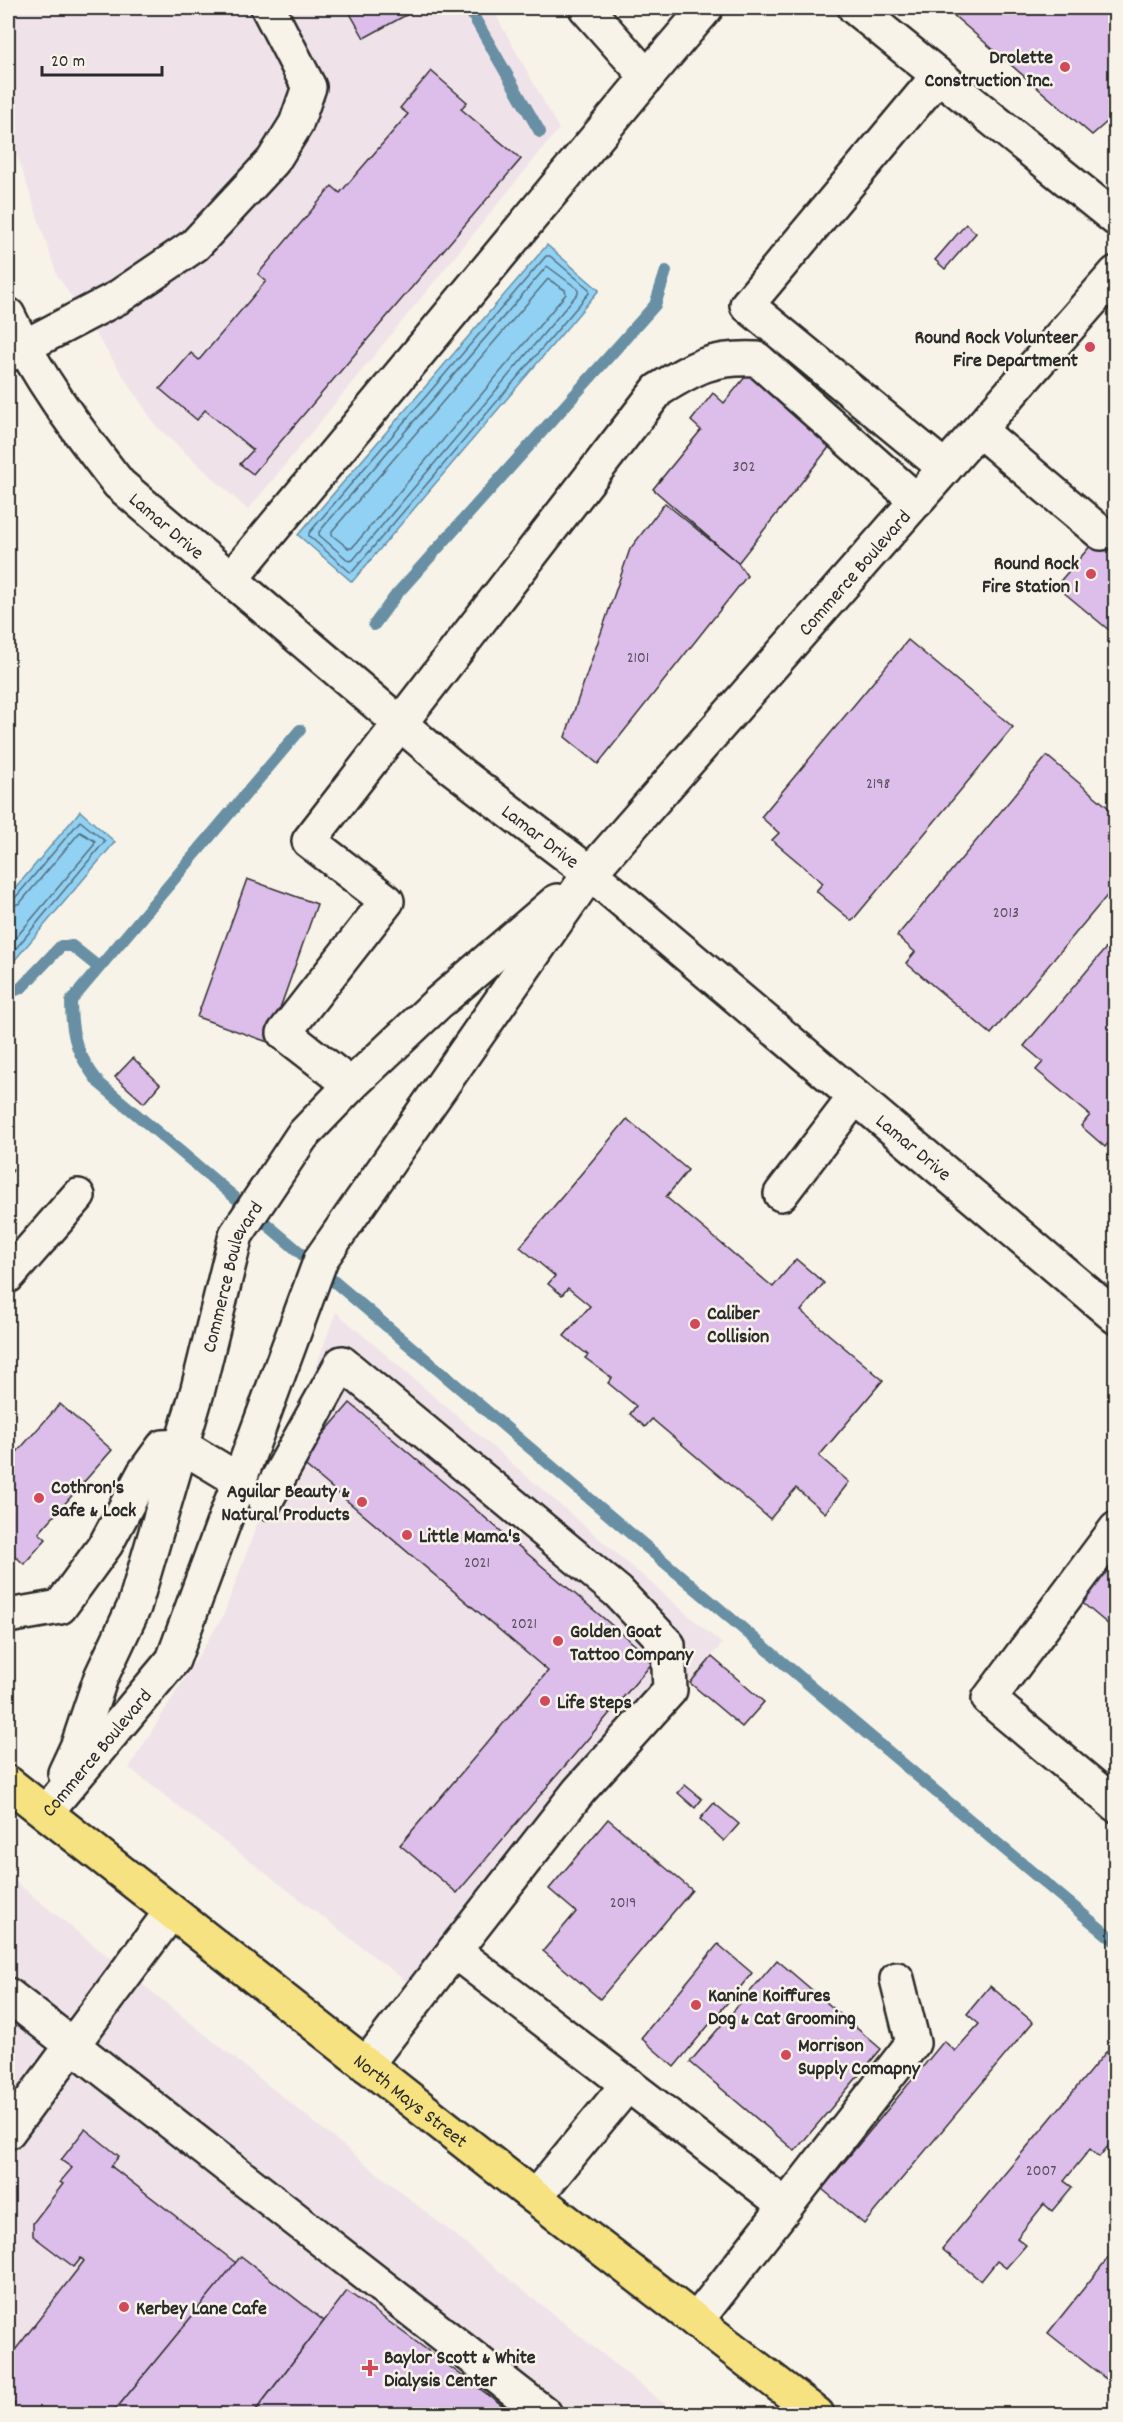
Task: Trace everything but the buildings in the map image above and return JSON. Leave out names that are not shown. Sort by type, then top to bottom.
[{"type":"main road","name":"North Mays Street","points":[[8,1783],[366,2065],[817,2415]]},
{"type":"street","points":[[15,351],[117,298],[195,245],[273,161],[296,124],[309,87],[268,8]]},
{"type":"street","points":[[586,8],[647,77]]},
{"type":"street","points":[[231,579],[706,8]]},
{"type":"street","points":[[855,8],[1116,219]]},
{"type":"street","points":[[938,76],[747,305],[945,468]]},
{"type":"street","name":"Commerce Boulevard","points":[[46,1812],[173,1660],[321,1259],[590,873],[1116,273]]},
{"type":"street","name":"Lamar Drive","points":[[8,315],[15,351],[119,483],[450,766],[590,873],[1116,1317]]},
{"type":"street","points":[[351,1085],[284,1033],[387,901],[309,841],[658,390],[685,373],[725,358],[757,359],[917,501]]},
{"type":"street","points":[[979,430],[1101,533]]},
{"type":"street","name":"Commerce Boulevard","points":[[46,1812],[78,1745],[101,1677],[134,1608],[182,1446],[236,1235],[302,1136],[351,1085],[438,1003],[590,873]]},
{"type":"street","points":[[780,1194],[855,1097]]},
{"type":"street","points":[[8,1276],[78,1196]]},
{"type":"street","points":[[266,1502],[342,1363],[618,1592],[668,1645],[670,1690],[579,1791],[366,2065]]},
{"type":"street","points":[[8,1616],[60,1607],[106,1544],[144,1473],[163,1447],[182,1446],[240,1481]]},
{"type":"street","points":[[1116,1529],[989,1699],[1116,1805]]},
{"type":"street","points":[[8,2132],[171,1912]]},
{"type":"street","points":[[454,1951],[786,2206]]},
{"type":"street","points":[[696,2321],[913,2043],[897,1979]]},
{"type":"street","points":[[8,1995],[545,2415]]},
{"type":"street","points":[[535,2197],[628,2084]]},
{"type":"shaded area","points":[[8,8],[492,8],[559,129],[248,510],[156,426],[57,275],[8,128]]},
{"type":"shaded area","points":[[336,1312],[722,1644],[416,1989],[129,1768],[223,1616]]},
{"type":"shaded area","points":[[8,1876],[677,2414],[8,2414]]},
{"type":"water","points":[[547,245],[599,290],[352,582],[298,535]]},
{"type":"water","points":[[80,811],[115,842],[8,968],[8,897]]},
{"type":"waterway","points":[[471,12],[540,132]]},
{"type":"waterway","points":[[374,625],[396,595],[655,305],[666,271]]},
{"type":"waterway","points":[[300,730],[71,1001],[74,1036],[80,1054],[91,1073],[99,1083],[1116,1942]]},
{"type":"waterway","points":[[8,985],[16,990],[21,988],[61,946],[72,946],[97,966]]},
{"type":"place","name":"Drolette Construction Inc.","points":[[1065,67]]},
{"type":"place","name":"Round Rock Volunteer Fire Department","points":[[1090,347]]},
{"type":"place","name":"Round Rock Fire Station 1","points":[[1091,574]]},
{"type":"place","name":"Caliber Collision","points":[[695,1324]]},
{"type":"place","name":"Cothron's Safe & Lock","points":[[39,1498]]},
{"type":"place","name":"Aguilar Beauty & Natural Products","points":[[362,1502]]},
{"type":"place","name":"Little Mama's","points":[[407,1535]]},
{"type":"place","name":"Golden Goat Tattoo Company","points":[[558,1641]]},
{"type":"place","name":"Life Steps","points":[[545,1701]]},
{"type":"place","name":"Kanine Koiffures Dog & Cat Grooming","points":[[696,2005]]},
{"type":"place","name":"Morrison Supply Comapny","points":[[786,2055]]},
{"type":"place","name":"Kerbey Lane Cafe","points":[[124,2307]]},
{"type":"place","name":"Baylor Scott & White Dialysis Center","points":[[370,2368]]}]
